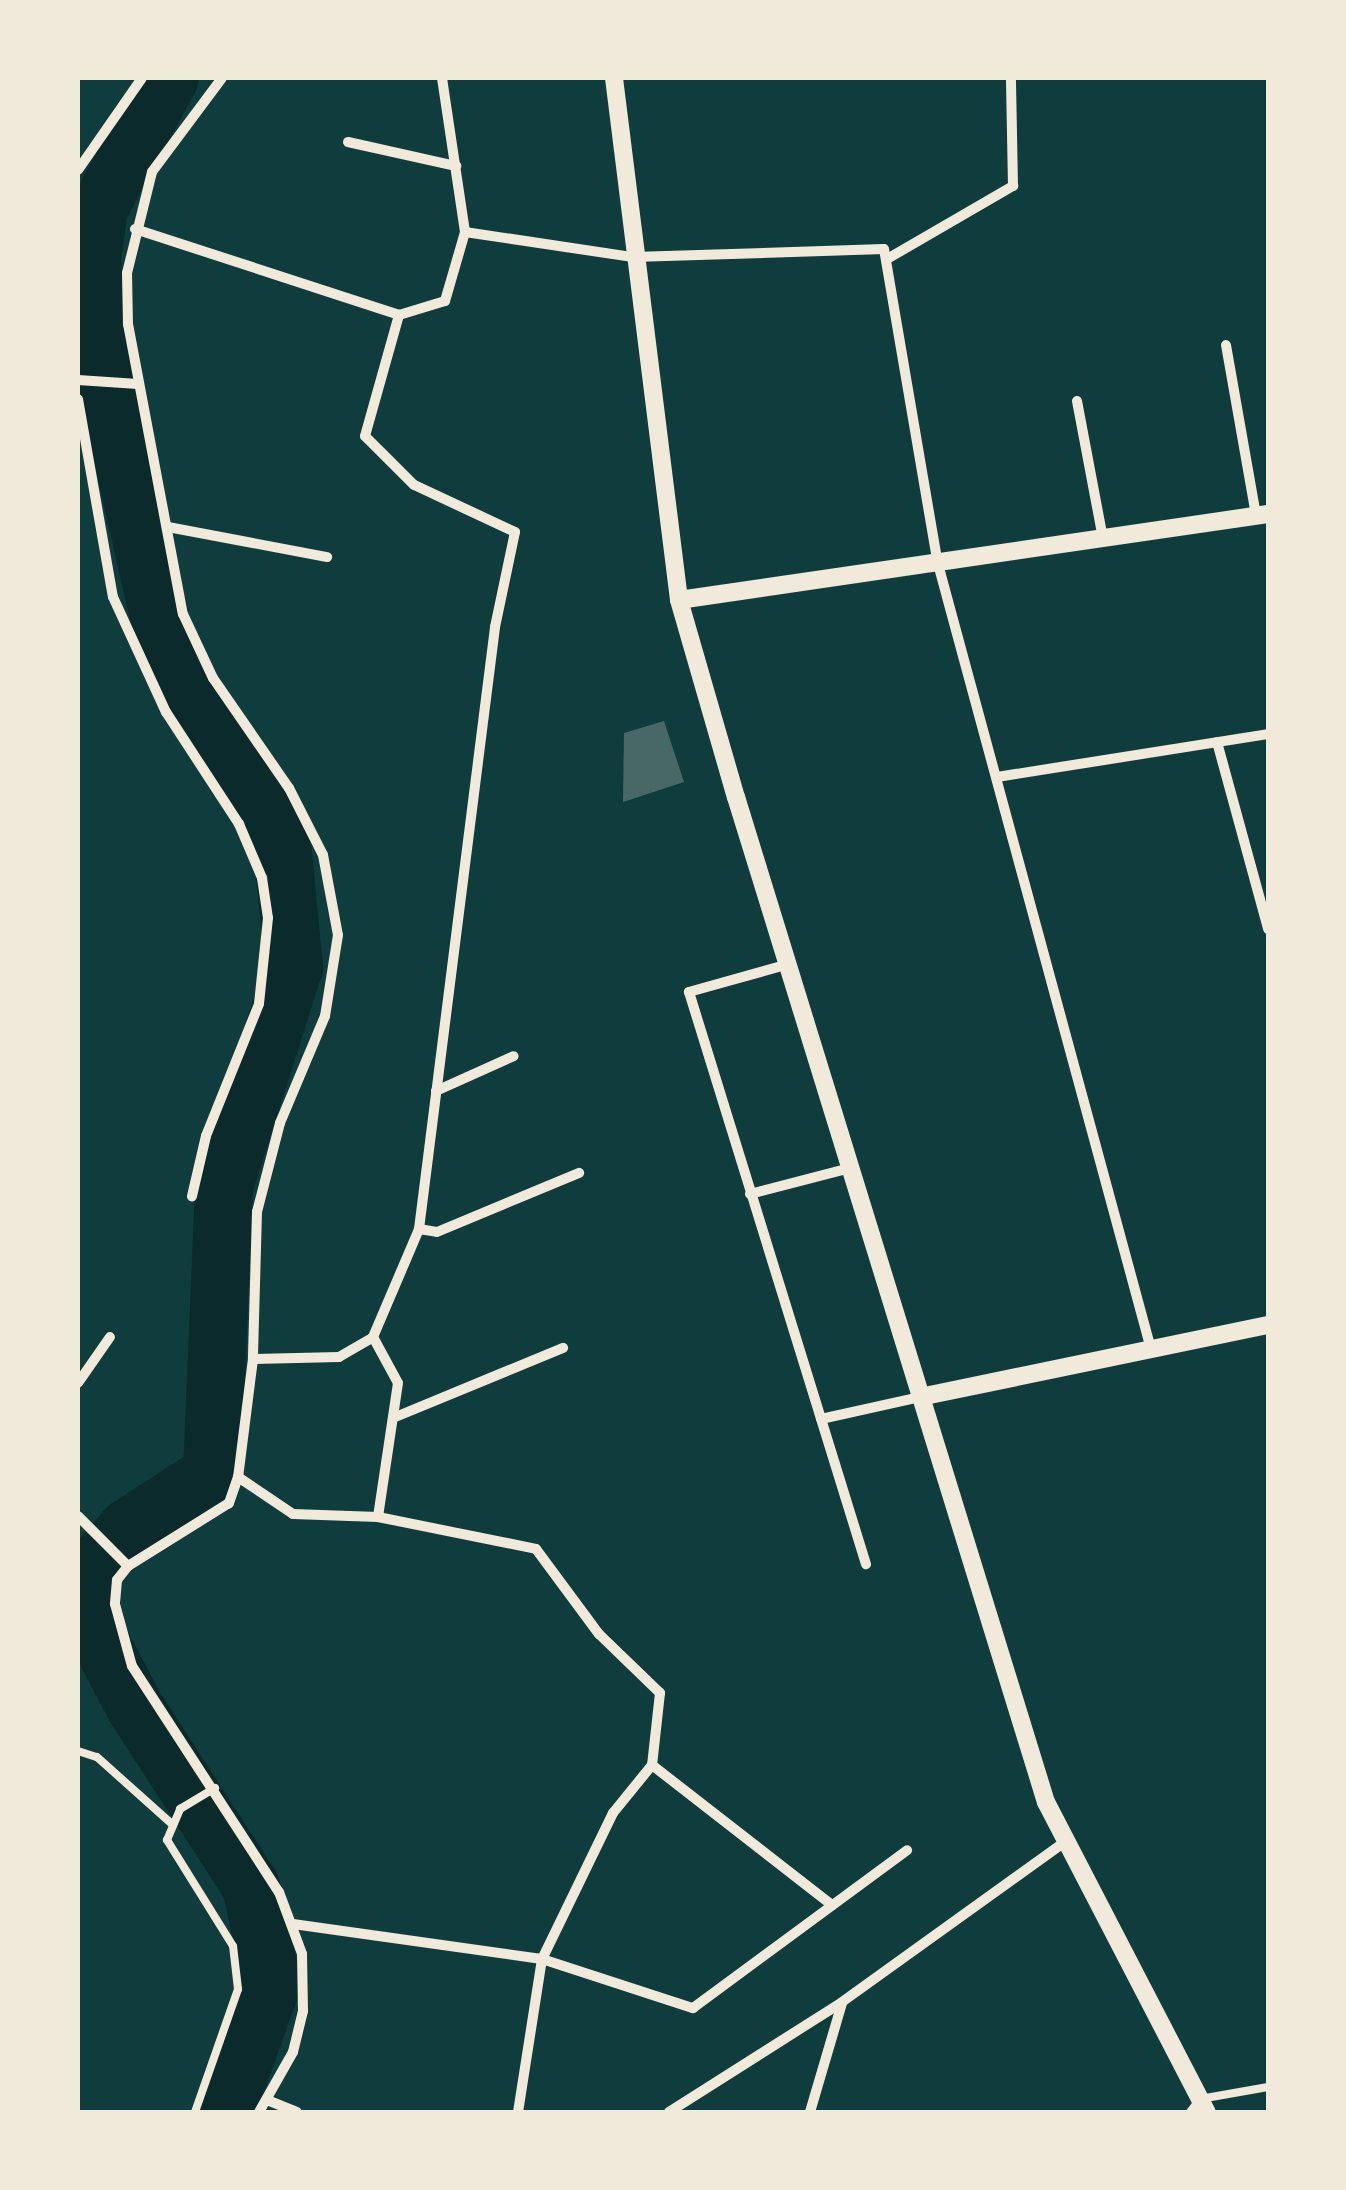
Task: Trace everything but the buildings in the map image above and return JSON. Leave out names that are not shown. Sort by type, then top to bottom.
[{"type":"street","points":[[78,170],[142,78]]},
{"type":"street","points":[[222,78],[152,172],[134,229],[127,273],[138,384],[183,614],[213,678],[289,788],[324,855],[338,935],[325,1016],[280,1122],[258,1212],[253,1359],[238,1478],[229,1502],[128,1566],[117,1580],[115,1604],[132,1666],[293,1924],[302,1954],[304,2012],[293,2052],[260,2112]]},
{"type":"street","points":[[134,229],[399,315],[445,301],[466,232],[442,78]]},
{"type":"street","points":[[614,78],[633,257],[679,600],[1046,1802],[1199,2108]]},
{"type":"street","points":[[886,259],[1013,186],[1011,78]]},
{"type":"street","points":[[348,142],[456,166]]},
{"type":"street","points":[[466,232],[633,257],[884,249],[938,564],[1151,1350]]},
{"type":"street","points":[[253,1359],[339,1357],[373,1337],[418,1229],[495,627],[515,532],[414,486],[364,436],[399,315]]},
{"type":"street","points":[[679,600],[1262,515],[1226,345]]},
{"type":"street","points":[[82,380],[138,384]]},
{"type":"street","points":[[78,399],[113,597],[166,712],[239,824],[262,878],[268,918],[259,1004],[206,1136],[192,1196]]},
{"type":"street","points":[[1077,400],[1103,539]]},
{"type":"street","points":[[168,527],[327,557]]},
{"type":"street","points":[[997,777],[1268,734]]},
{"type":"street","points":[[1217,742],[1268,929]]},
{"type":"street","points":[[789,964],[689,992],[866,1564]]},
{"type":"street","points":[[436,1091],[514,1056]]},
{"type":"street","points":[[750,1194],[850,1168]]},
{"type":"street","points":[[418,1229],[437,1232],[579,1174]]},
{"type":"street","points":[[821,1418],[1268,1325]]},
{"type":"street","points":[[78,1383],[110,1337]]},
{"type":"street","points":[[373,1337],[398,1383],[378,1517]]},
{"type":"street","points":[[392,1418],[563,1348]]},
{"type":"street","points":[[238,1478],[293,1514],[378,1517],[536,1549],[599,1634],[660,1693],[652,1765],[613,1813],[542,1959],[518,2112]]},
{"type":"street","points":[[78,1516],[128,1566]]},
{"type":"street","points":[[652,1765],[832,1904]]},
{"type":"street","points":[[669,2112],[842,2002],[1064,1842]]},
{"type":"street","points":[[293,1924],[542,1959],[693,2008],[907,1850]]},
{"type":"street","points":[[810,2112],[842,2002]]},
{"type":"street","points":[[268,2100],[297,2112]]},
{"type":"lane","points":[[78,1751],[97,1757],[173,1825]]},
{"type":"lane","points":[[195,2112],[238,1989],[233,1946],[167,1840],[180,1810],[211,1790]]},
{"type":"lane","points":[[1199,2108],[1268,2087]]},
{"type":"waterway","points":[[170,78],[99,209],[92,257],[97,344],[167,652],[282,843],[294,967],[224,1187],[212,1473],[127,1528],[85,1577],[99,1639],[135,1707],[251,1886],[272,1984],[226,2112]]}]
